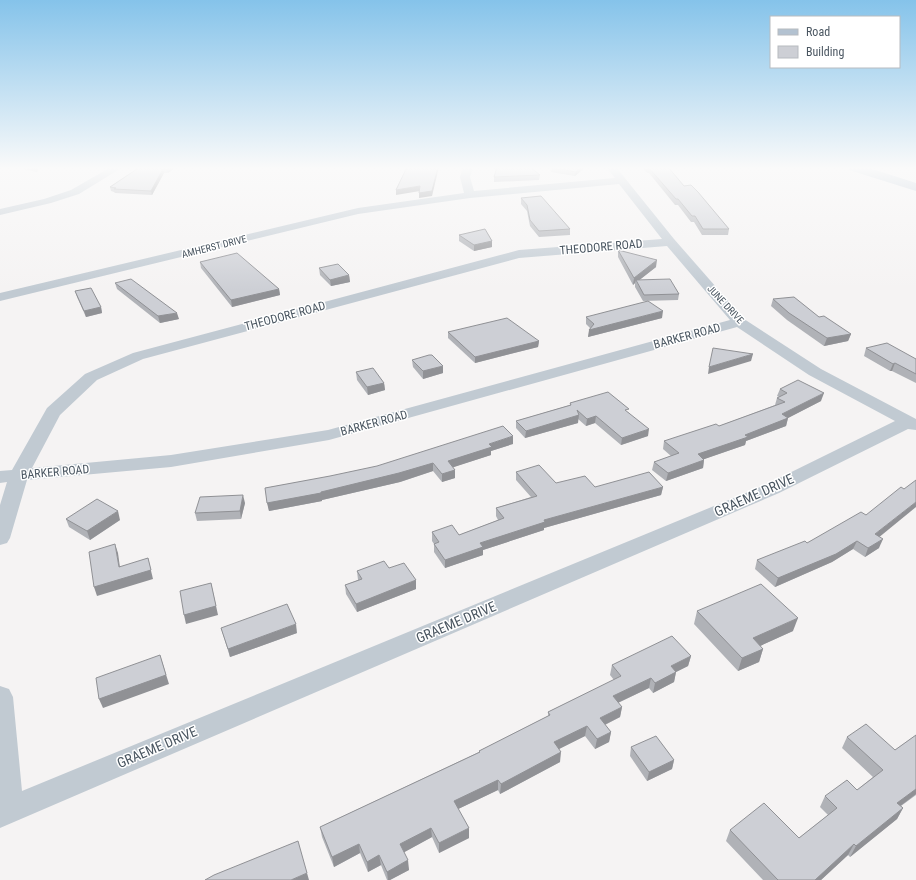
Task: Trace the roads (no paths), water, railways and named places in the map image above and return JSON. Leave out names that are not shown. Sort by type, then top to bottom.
[{"type":"street","points":[[0,212],[17,208]]},
{"type":"street","name":"AMHERST DRIVE","points":[[0,297],[358,211],[379,208]]},
{"type":"street","name":"JUNE DRIVE","points":[[642,208],[739,322],[815,372],[912,424]]},
{"type":"street","name":"THEODORE ROAD","points":[[0,538],[19,475],[53,412],[91,377],[138,356],[519,254],[670,242]]},
{"type":"street","name":"BARKER ROAD","points":[[0,477],[171,461],[329,435],[739,322]]},
{"type":"street","name":"GRAEME DRIVE","points":[[5,812],[764,492],[912,424]]},
{"type":"street","points":[[0,697],[5,812]]}]
